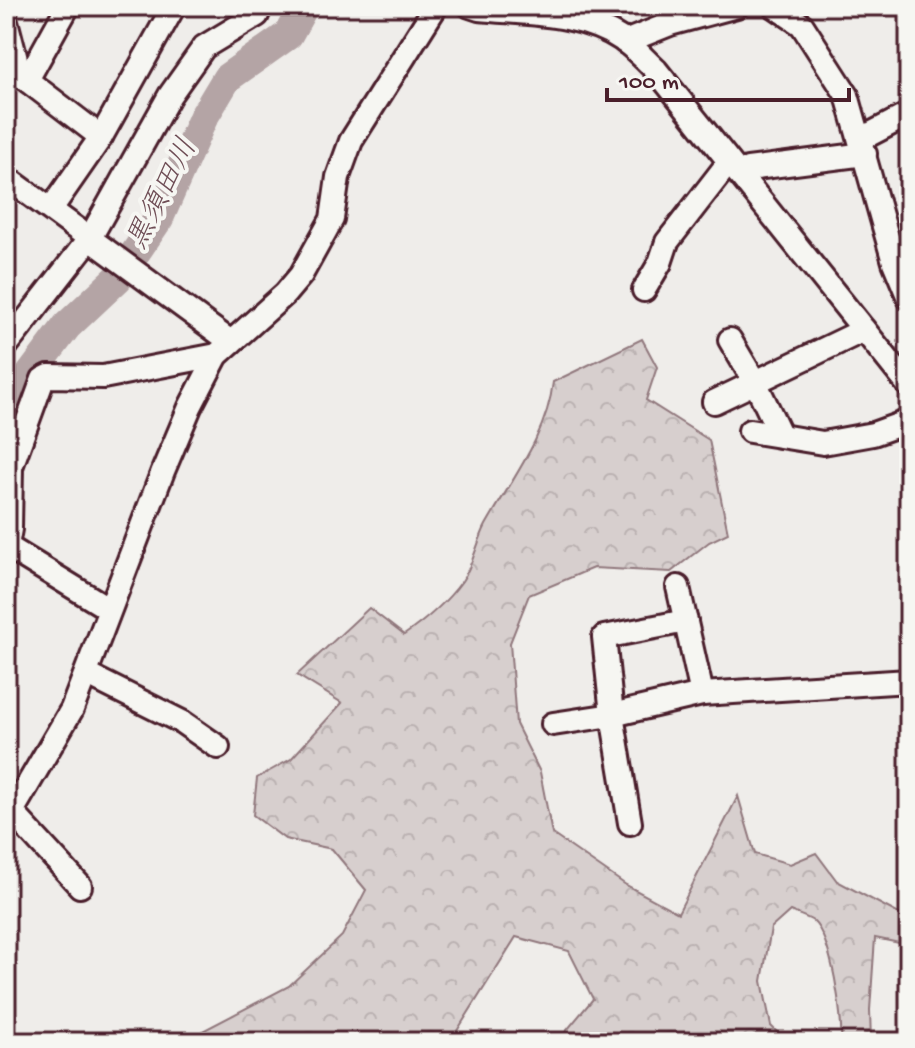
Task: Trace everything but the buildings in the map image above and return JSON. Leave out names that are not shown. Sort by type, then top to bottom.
[{"type":"street","points":[[27,80],[68,6]]},
{"type":"street","points":[[51,209],[101,137],[174,6]]},
{"type":"street","points":[[6,346],[94,241],[170,95],[204,47],[257,15],[260,6]]},
{"type":"street","points":[[80,886],[10,818],[72,709],[190,407],[224,348],[293,287],[324,237],[332,219],[338,177],[351,141],[436,6]]},
{"type":"street","points":[[470,6],[479,9],[572,12],[625,42],[656,70],[909,386]]},
{"type":"street","points":[[625,42],[670,24],[737,6]]},
{"type":"street","points":[[774,6],[802,25],[847,95],[894,262],[909,298]]},
{"type":"street","points":[[6,21],[20,75],[101,137]]},
{"type":"street","points":[[734,168],[748,169],[863,147],[909,114]]},
{"type":"street","points":[[644,290],[660,263],[667,242],[734,168]]},
{"type":"street","points":[[8,182],[51,209],[147,280],[224,348]]},
{"type":"street","points":[[714,402],[864,330]]},
{"type":"street","points":[[730,340],[781,436]]},
{"type":"street","points":[[109,609],[7,549],[11,467],[43,379],[49,376],[103,377],[224,348]]},
{"type":"street","points":[[750,431],[823,443],[873,434],[909,421]]},
{"type":"street","points":[[678,587],[702,694]]},
{"type":"street","points":[[630,823],[612,715],[604,637],[686,621]]},
{"type":"street","points":[[86,674],[182,722],[218,747]]},
{"type":"street","points":[[553,724],[612,715],[702,694],[909,681]]},
{"type":"green space","points":[[642,339],[657,367],[646,400],[709,440],[728,533],[709,542],[671,572],[593,568],[529,595],[510,643],[516,724],[540,772],[552,834],[626,885],[678,913],[738,796],[755,854],[790,864],[816,853],[837,881],[903,916],[909,927],[909,945],[875,938],[871,1042],[841,1042],[838,997],[826,944],[813,921],[790,911],[771,928],[762,981],[771,1026],[787,1042],[557,1042],[593,999],[569,951],[516,937],[450,1042],[196,1042],[191,1037],[289,986],[342,936],[366,890],[332,849],[285,839],[253,815],[257,778],[291,759],[342,703],[297,675],[369,608],[404,635],[442,604],[466,575],[486,525],[536,438],[544,420],[553,382]]},
{"type":"water","points":[[295,6],[313,6],[297,34],[286,28]]},
{"type":"waterway","name":"黒須田川","points":[[6,432],[31,374],[67,326],[118,278],[159,218],[203,118],[227,78],[288,35],[304,6]]}]
